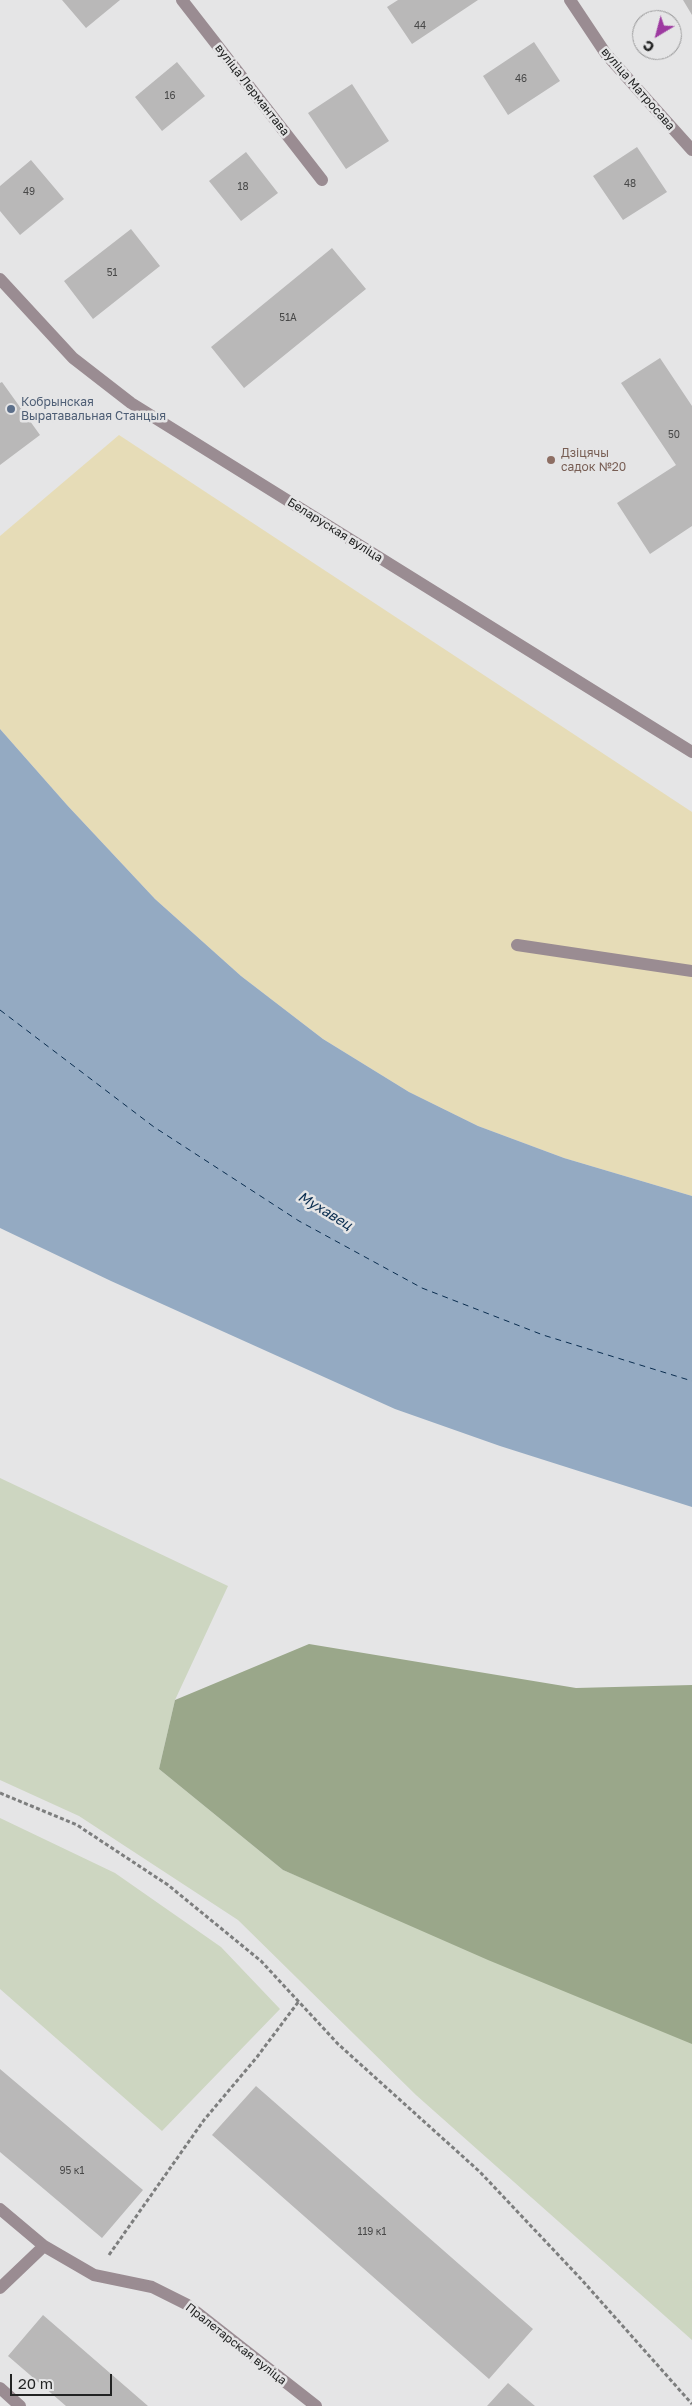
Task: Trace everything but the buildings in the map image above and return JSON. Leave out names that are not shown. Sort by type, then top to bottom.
[{"type":"street","name":"вуліца Лермантава","points":[[182,0],[322,180]]},
{"type":"street","name":"вуліца Матросава","points":[[570,0],[606,54],[692,150]]},
{"type":"street","name":"Беларуская вуліца","points":[[0,280],[73,358],[131,403],[692,752]]},
{"type":"street","points":[[517,946],[692,971]]},
{"type":"street","name":"Пралетарская вуліца","points":[[0,2209],[44,2246],[94,2275],[152,2287],[186,2304],[316,2406]]},
{"type":"street","points":[[0,2288],[44,2246]]},
{"type":"street","points":[[0,2388],[20,2406]]},
{"type":"path","points":[[0,1793],[77,1825],[168,1885],[261,1961],[338,2044],[480,2172],[581,2279],[692,2404]]},
{"type":"path","points":[[94,2275],[204,2120],[257,2057],[299,2001]]},
{"type":"green space","points":[[0,1478],[228,1586],[175,1700],[159,1769],[283,1870],[692,2043],[692,2340],[416,2095],[238,1920],[79,1816],[0,1780]]},
{"type":"green space","points":[[309,1644],[576,1688],[692,1685],[692,2044],[488,1960],[283,1870],[159,1769],[175,1700]]},
{"type":"green space","points":[[0,1818],[115,1873],[221,1947],[280,2009],[162,2131],[0,1989]]},
{"type":"sand","points":[[119,435],[692,812],[692,1196],[564,1158],[478,1126],[409,1092],[323,1039],[241,976],[155,899],[67,805],[0,729],[0,536]]},
{"type":"water","name":"Мухавец","points":[[0,729],[67,805],[155,899],[241,976],[323,1039],[409,1092],[478,1126],[564,1158],[692,1196],[692,1507],[500,1446],[395,1409],[111,1281],[0,1228]]},
{"type":"ferry route","points":[[0,1010],[154,1127],[299,1221],[422,1288],[543,1335],[692,1381]]},
{"type":"place","name":"Кобрынская Выратавальная Станцыя","points":[[11,409]]},
{"type":"place","name":"Дзіцячы садок №20","points":[[551,460]]}]
